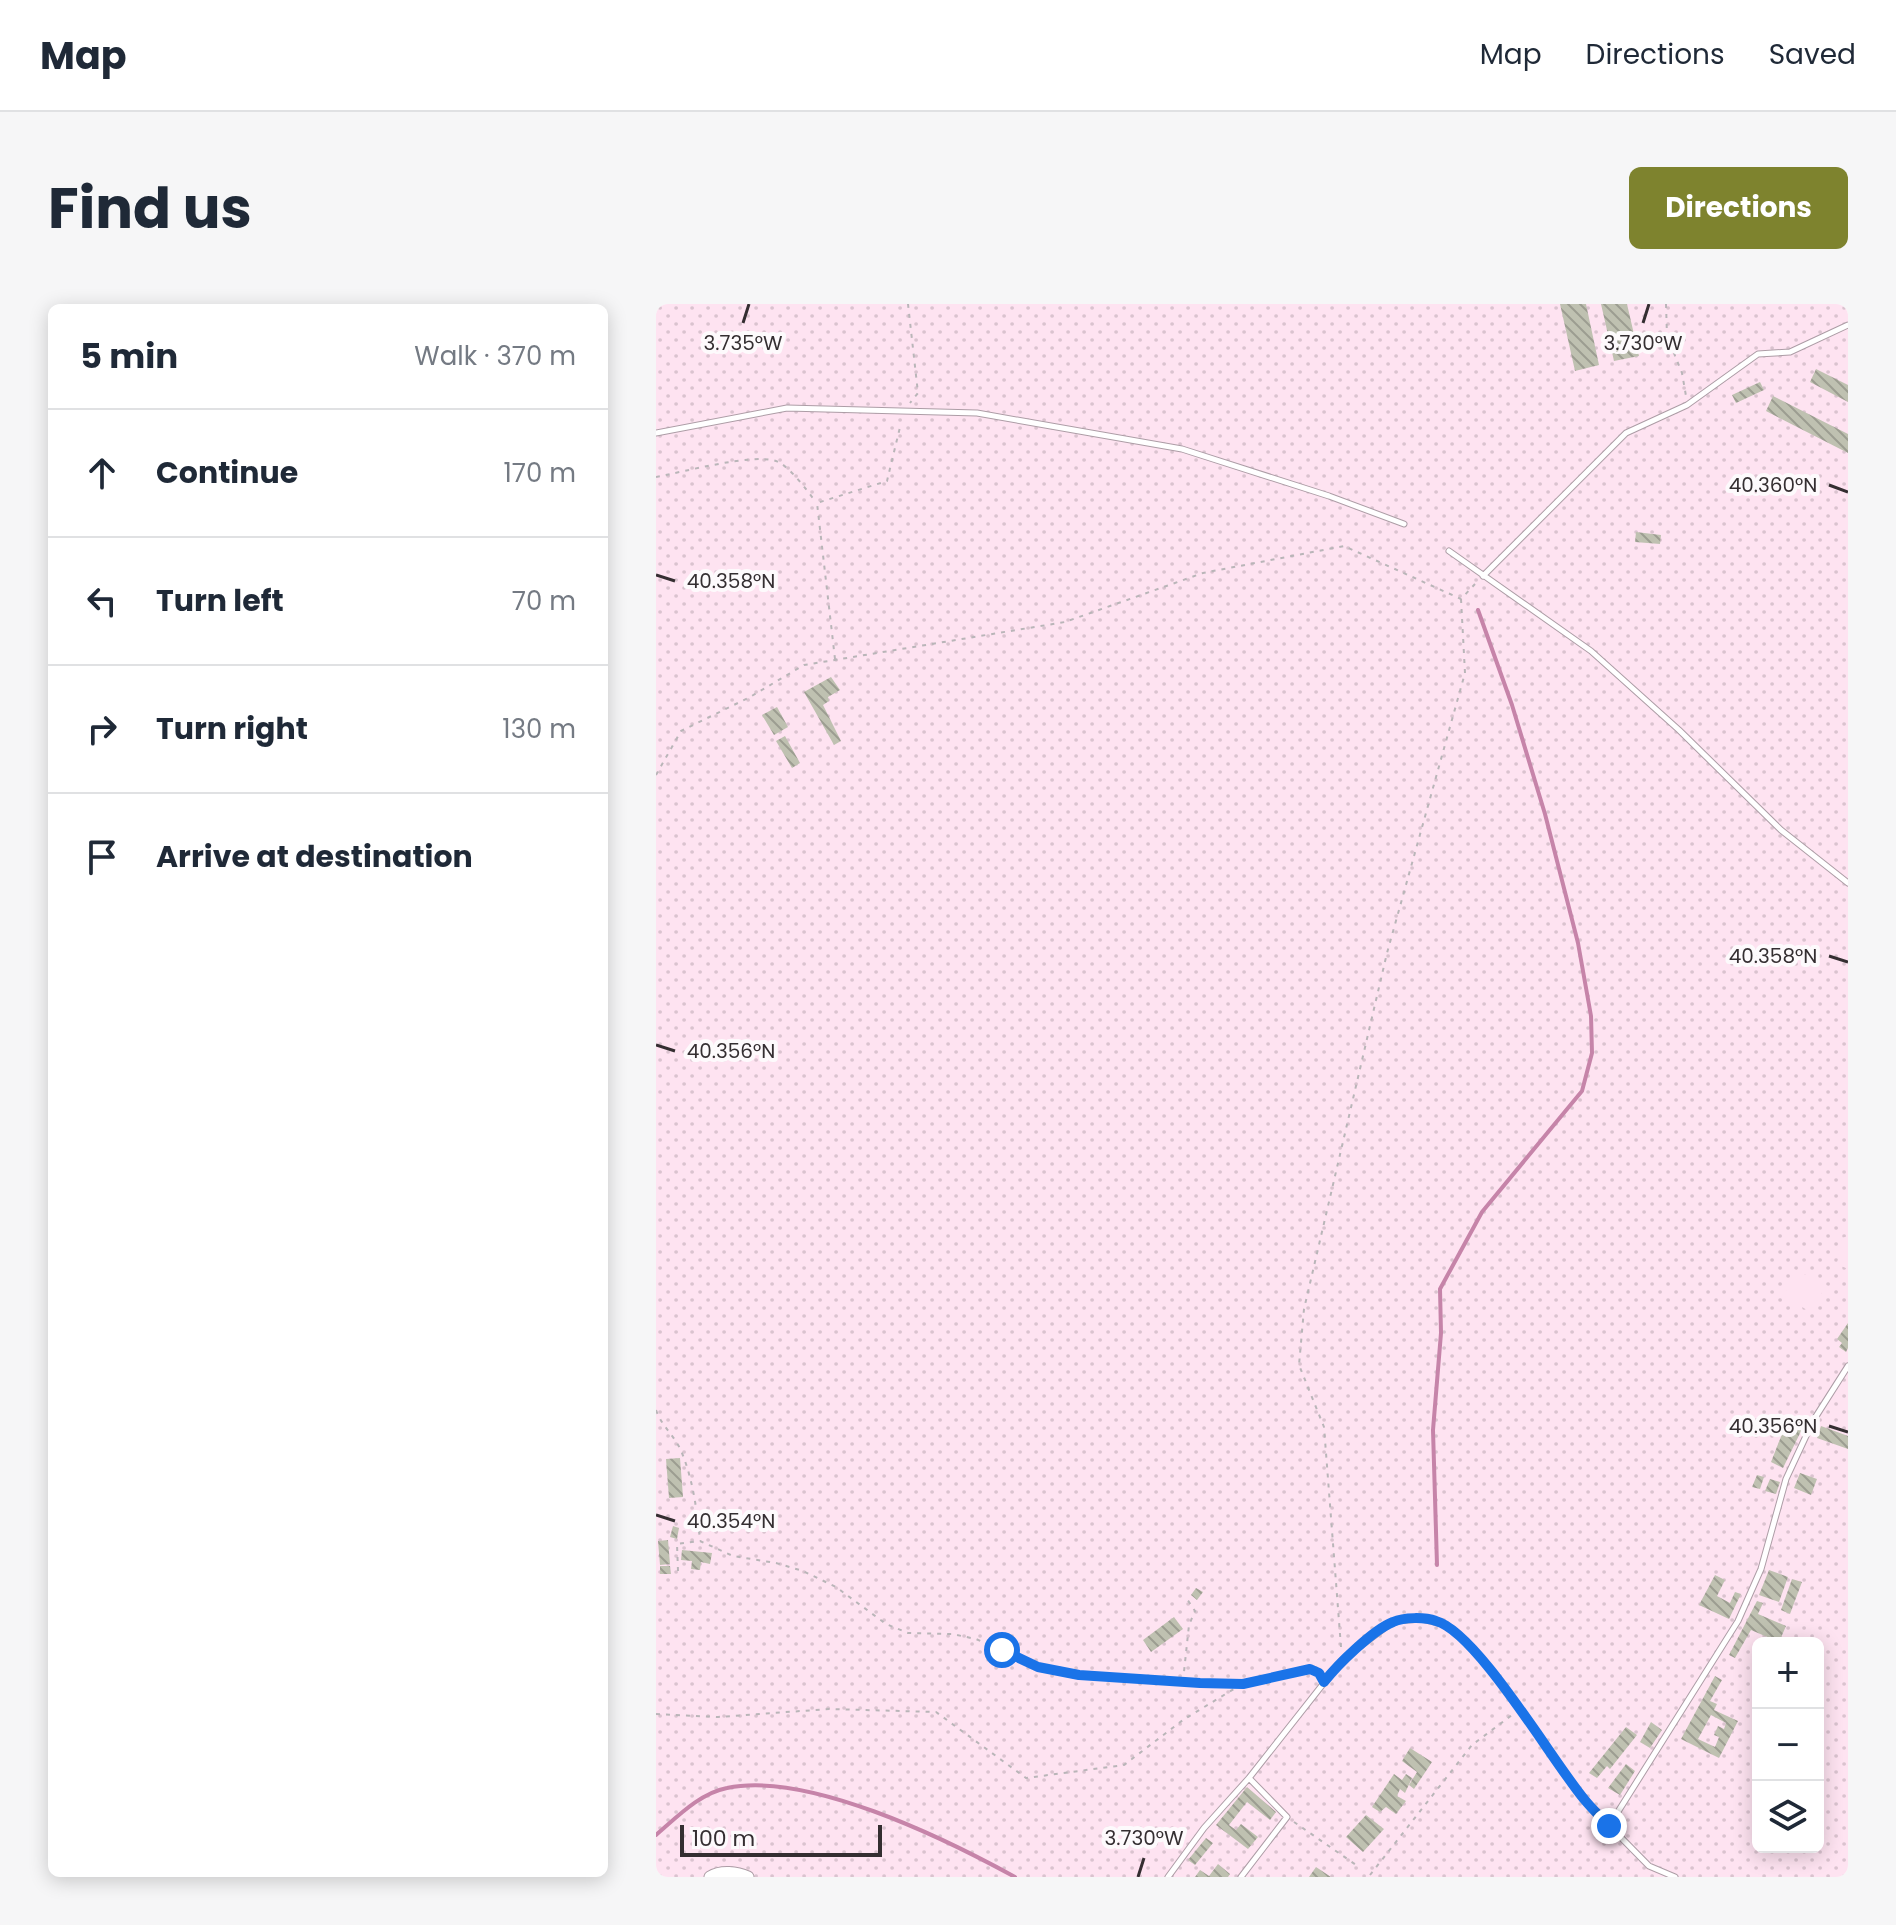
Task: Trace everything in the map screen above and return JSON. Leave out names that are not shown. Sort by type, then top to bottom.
[{"type":"street","points":[[710,1877],[740,1873],[748,1877]]},
{"type":"lane","points":[[1483,576],[1626,433],[1687,405],[1758,354],[1790,352],[1848,325]]},
{"type":"lane","points":[[656,433],[787,408],[977,413],[1182,449],[1329,496],[1404,524]]},
{"type":"lane","points":[[1449,551],[1591,651],[1679,730],[1781,830],[1848,883]]},
{"type":"lane","points":[[1609,1826],[1738,1621],[1761,1569],[1786,1479],[1813,1421],[1848,1366]]},
{"type":"lane","points":[[1168,1877],[1204,1828],[1249,1778],[1342,1660],[1394,1621],[1422,1619],[1447,1625],[1460,1637],[1489,1667],[1584,1800],[1649,1866],[1675,1877]]},
{"type":"lane","points":[[1241,1877],[1287,1817],[1249,1778]]},
{"type":"path","points":[[817,503],[887,481],[903,411],[918,393],[908,304]]},
{"type":"path","points":[[1666,304],[1667,336],[1682,373],[1687,405]]},
{"type":"path","points":[[656,477],[744,460],[777,461],[797,479],[817,503],[835,660]]},
{"type":"path","points":[[656,775],[681,731],[750,697],[804,665],[1065,622],[1203,573],[1344,546],[1461,599]]},
{"type":"path","points":[[1342,1660],[1324,1427],[1299,1365],[1304,1309],[1387,953],[1465,673],[1461,599],[1483,576]]},
{"type":"path","points":[[656,1410],[661,1424],[682,1450],[696,1506],[700,1541]]},
{"type":"path","points":[[678,1571],[677,1544],[700,1541],[733,1556],[803,1571],[836,1587],[886,1624],[908,1633],[952,1634],[976,1639],[1038,1667],[1079,1675],[1243,1684],[1310,1669],[1319,1673],[1324,1682]]},
{"type":"path","points":[[1183,1682],[1189,1625],[1195,1611],[1185,1596]]},
{"type":"path","points":[[656,1714],[718,1717],[829,1709],[936,1712],[1026,1778],[1124,1765],[1183,1720],[1243,1684]]},
{"type":"path","points":[[1370,1875],[1472,1745],[1520,1710]]},
{"type":"path","points":[[1287,1817],[1359,1867]]},
{"type":"shaded area","points":[[656,304],[1848,304],[1848,1877],[656,1877]]},
{"type":"shaded area","points":[[1848,1236],[1848,1269],[1837,1264],[1842,1238]]},
{"type":"shaded area","points":[[1794,1269],[1828,1286],[1807,1310],[1784,1296]]},
{"type":"building","points":[[1560,304],[1586,304],[1599,365],[1575,371]]},
{"type":"building","points":[[1601,304],[1627,304],[1639,356],[1614,361]]},
{"type":"building","points":[[1816,369],[1848,385],[1848,402],[1810,382]]},
{"type":"building","points":[[1760,382],[1764,390],[1736,403],[1732,395]]},
{"type":"building","points":[[1773,396],[1848,434],[1848,453],[1766,411]]},
{"type":"building","points":[[1636,532],[1661,535],[1660,544],[1635,542]]},
{"type":"building","points":[[831,677],[840,690],[828,697],[829,701],[823,705],[841,741],[834,745],[804,692]]},
{"type":"building","points":[[777,707],[788,727],[774,735],[762,715]]},
{"type":"building","points":[[785,736],[800,763],[792,768],[776,741]]},
{"type":"building","points":[[1848,1323],[1846,1352],[1839,1347],[1842,1343],[1837,1339]]},
{"type":"building","points":[[1797,1418],[1805,1423],[1783,1468],[1771,1462],[1782,1434],[1787,1437]]},
{"type":"building","points":[[1821,1426],[1848,1436],[1848,1449],[1817,1438]]},
{"type":"building","points":[[680,1458],[683,1497],[669,1498],[666,1459]]},
{"type":"building","points":[[1800,1473],[1817,1479],[1811,1495],[1794,1488]]},
{"type":"building","points":[[1757,1475],[1764,1477],[1760,1489],[1752,1487]]},
{"type":"building","points":[[1770,1479],[1780,1482],[1776,1494],[1765,1491]]},
{"type":"building","points":[[673,1526],[679,1528],[677,1539],[670,1537]]},
{"type":"building","points":[[668,1540],[670,1564],[660,1565],[658,1541]]},
{"type":"building","points":[[682,1550],[712,1553],[710,1564],[701,1562],[700,1570],[691,1569],[692,1561],[681,1560]]},
{"type":"building","points":[[660,1566],[670,1566],[671,1574],[660,1574]]},
{"type":"building","points":[[1769,1570],[1788,1577],[1779,1602],[1759,1595]]},
{"type":"building","points":[[1715,1575],[1725,1580],[1717,1596],[1730,1603],[1735,1592],[1741,1594],[1729,1619],[1699,1605]]},
{"type":"building","points":[[1792,1579],[1802,1582],[1790,1614],[1781,1610]]},
{"type":"building","points":[[1196,1588],[1203,1592],[1197,1600],[1191,1595]]},
{"type":"building","points":[[1757,1601],[1763,1603],[1758,1614],[1786,1626],[1781,1637],[1767,1637],[1751,1630],[1735,1658],[1729,1655]]},
{"type":"building","points":[[1174,1617],[1183,1629],[1151,1652],[1143,1640]]},
{"type":"building","points":[[1715,1676],[1722,1680],[1710,1701],[1717,1704],[1714,1710],[1738,1721],[1719,1758],[1681,1739]],"holes":[[[1711,1715],[1726,1723],[1724,1729],[1718,1726],[1714,1735],[1719,1737],[1715,1747],[1698,1739]]]},
{"type":"building","points":[[1651,1722],[1662,1730],[1650,1748],[1640,1742]]},
{"type":"building","points":[[1626,1727],[1637,1735],[1610,1769],[1607,1766],[1597,1778],[1589,1773]]},
{"type":"building","points":[[1410,1748],[1432,1762],[1414,1789],[1409,1785],[1417,1772],[1402,1761]]},
{"type":"building","points":[[1626,1764],[1635,1771],[1620,1795],[1608,1788]]},
{"type":"building","points":[[1394,1774],[1402,1780],[1406,1774],[1412,1778],[1405,1793],[1400,1789],[1397,1796],[1406,1801],[1396,1814],[1386,1807],[1380,1812],[1372,1807]]},
{"type":"building","points":[[1247,1787],[1276,1812],[1270,1820],[1247,1802],[1229,1825],[1236,1830],[1241,1824],[1258,1837],[1248,1849],[1216,1825]]},
{"type":"building","points":[[1366,1815],[1384,1829],[1363,1852],[1346,1837]]},
{"type":"building","points":[[1206,1838],[1213,1843],[1195,1865],[1188,1860]]},
{"type":"building","points":[[1218,1864],[1230,1874],[1228,1877],[1195,1877],[1200,1870],[1209,1876]]},
{"type":"building","points":[[1316,1867],[1331,1877],[1309,1877]]},
{"type":"waterway","points":[[1437,1565],[1433,1430],[1441,1333],[1440,1289],[1482,1212],[1582,1091],[1592,1053],[1591,1016],[1578,943],[1545,814],[1512,705],[1478,610]]},
{"type":"waterway","points":[[656,1835],[689,1807],[717,1791],[759,1785],[796,1789],[835,1798],[914,1827],[1015,1877]]},
{"type":"route","points":[[1002,1650],[1038,1667],[1079,1675],[1243,1684],[1310,1669],[1319,1673],[1324,1682],[1342,1660],[1394,1621],[1436,1621],[1447,1625],[1489,1667],[1584,1800],[1609,1826]]}]
